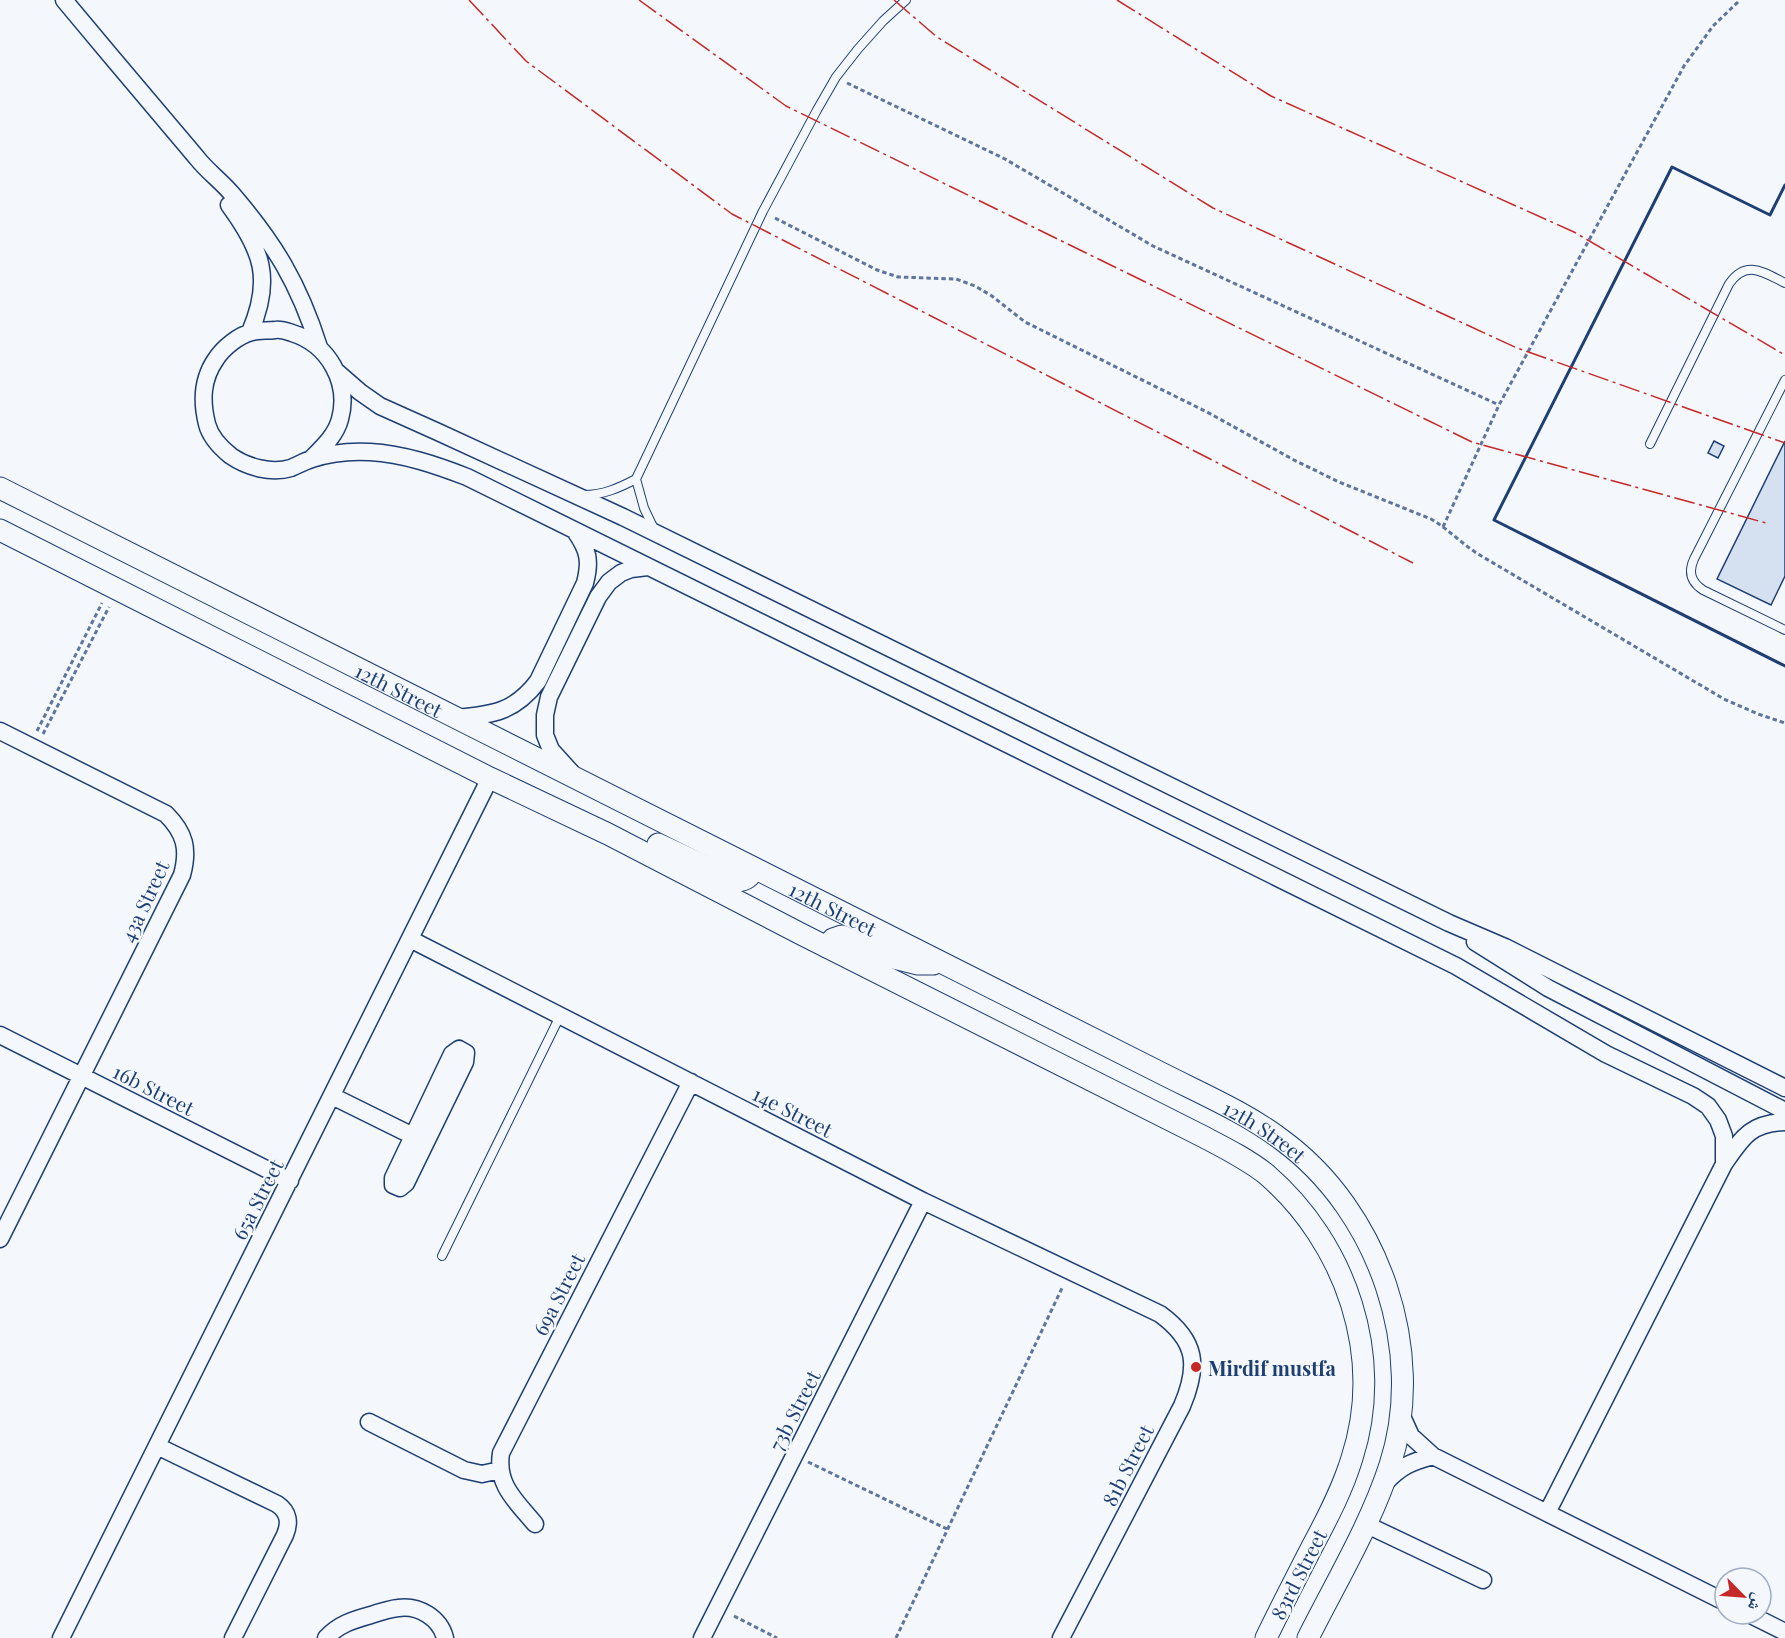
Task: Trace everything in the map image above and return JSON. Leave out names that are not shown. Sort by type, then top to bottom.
[{"type":"street","points":[[64,0],[200,162],[230,191],[269,239],[299,291],[319,347],[337,372],[380,406],[658,534],[1449,923],[1505,947],[1784,1083]]},
{"type":"street","points":[[200,162],[254,245],[261,266],[263,289],[259,311],[250,332]]},
{"type":"street","points":[[319,347],[304,336],[281,329],[250,332],[234,341],[216,358],[205,380],[202,404],[208,428],[221,448],[241,463],[264,470],[289,468],[312,459],[338,453],[369,452],[400,456],[436,465],[467,477],[1456,966],[1606,1054],[1693,1096],[1708,1106],[1718,1120],[1724,1136],[1724,1164]]},
{"type":"street","points":[[312,459],[329,442],[340,420],[343,396],[337,372]]},
{"type":"street","name":"12th Street","points":[[0,488],[1247,1117],[1284,1140],[1318,1172],[1349,1212],[1374,1255],[1384,1278],[1395,1317],[1403,1369],[1401,1414],[1390,1463],[1365,1524]]},
{"type":"street","name":"12th Street","points":[[0,530],[490,778],[608,834],[1204,1137],[1264,1173],[1304,1213],[1321,1237],[1347,1288],[1355,1315],[1363,1372],[1363,1401],[1353,1457],[1331,1510]]},
{"type":"street","points":[[455,718],[498,712],[516,705],[528,695],[537,681],[585,583],[589,568],[587,554],[574,530]]},
{"type":"street","points":[[582,783],[551,750],[545,735],[545,715],[549,697],[598,597],[609,582],[631,569],[648,567]]},
{"type":"street","name":"43a Street","points":[[0,731],[166,814],[176,824],[186,848],[186,862],[182,875],[0,1239]]},
{"type":"street","name":"65a Street","points":[[61,1638],[490,778]]},
{"type":"street","points":[[608,834],[631,836],[654,842],[737,881],[750,876],[754,869]]},
{"type":"street","points":[[1449,923],[1482,947],[1548,988],[1785,1111]]},
{"type":"street","points":[[827,947],[833,939],[842,936],[905,961],[918,964],[942,963]]},
{"type":"street","name":"14e Street","points":[[410,939],[923,1201],[1160,1314]]},
{"type":"street","name":"16b Street","points":[[0,1035],[290,1181]]},
{"type":"street","points":[[459,1049],[463,1050],[466,1053],[465,1062],[406,1183],[396,1188],[393,1185],[393,1178],[413,1136],[452,1054],[459,1049]]},
{"type":"street","name":"69a Street","points":[[500,1470],[504,1445],[691,1082]]},
{"type":"street","points":[[332,1096],[413,1136]]},
{"type":"street","points":[[1547,1513],[1724,1164],[1739,1142],[1755,1128],[1771,1122],[1785,1122]]},
{"type":"street","name":"73b Street","points":[[702,1638],[923,1201]]},
{"type":"street","name":"81b Street","points":[[1061,1638],[1189,1389],[1193,1372],[1192,1355],[1185,1338],[1175,1325],[1160,1314]]},
{"type":"street","points":[[1401,1414],[1410,1436],[1433,1456],[1713,1596]]},
{"type":"street","points":[[369,1422],[464,1470],[482,1474],[500,1470],[505,1486],[534,1524]]},
{"type":"street","points":[[157,1446],[277,1504],[286,1512],[288,1524],[285,1536],[233,1638]]},
{"type":"street","points":[[1382,1487],[1396,1471],[1412,1461],[1433,1456]]},
{"type":"street","name":"83rd Street","points":[[1266,1638],[1331,1510]]},
{"type":"street","points":[[1365,1524],[1483,1580]]},
{"type":"street","name":"83rd Street","points":[[1308,1638],[1365,1524]]},
{"type":"street","points":[[326,1638],[333,1630],[350,1621],[406,1607],[425,1612],[439,1625],[445,1638]]},
{"type":"lane","points":[[575,495],[607,492],[636,479],[763,211],[817,110],[836,77],[877,28],[906,0]]},
{"type":"lane","points":[[1650,444],[1735,275],[1744,270],[1754,269],[1785,283]]},
{"type":"lane","points":[[1785,380],[1694,559],[1691,573],[1697,586],[1703,590],[1785,630]]},
{"type":"lane","points":[[636,479],[644,508],[658,534]]},
{"type":"lane","points":[[442,1256],[560,1016]]},
{"type":"path","points":[[1443,526],[1499,405],[1683,66],[1713,26],[1740,0]]},
{"type":"path","points":[[836,77],[1005,159],[1153,246],[1499,405]]},
{"type":"path","points":[[763,211],[877,270],[898,278],[956,279],[975,286],[992,296],[1025,322],[1207,412],[1294,460],[1348,486],[1431,519],[1478,554],[1724,699],[1785,723]]},
{"type":"path","points":[[33,747],[115,587]]},
{"type":"path","points":[[33,747],[115,587]]},
{"type":"path","points":[[896,1638],[1070,1271]]},
{"type":"path","points":[[794,1456],[947,1529]]},
{"type":"path","points":[[718,1608],[777,1638]]},
{"type":"building","points":[[1714,441],[1724,446],[1718,458],[1708,453]]},
{"type":"building","points":[[1785,441],[1785,576],[1771,605],[1717,579]]},
{"type":"wall","points":[[1785,185],[1770,215],[1672,167],[1494,520],[1785,666]]},
{"type":"power","points":[[469,0],[526,61],[732,214],[1413,563]]},
{"type":"power","points":[[639,0],[786,106],[1472,442],[1766,523]]},
{"type":"power","points":[[894,0],[937,37],[1213,208],[1517,348],[1785,443]]},
{"type":"power","points":[[1117,0],[1271,96],[1574,232],[1785,355]]},
{"type":"place","name":"Mirdif mustfa","points":[[1196,1367]]}]
